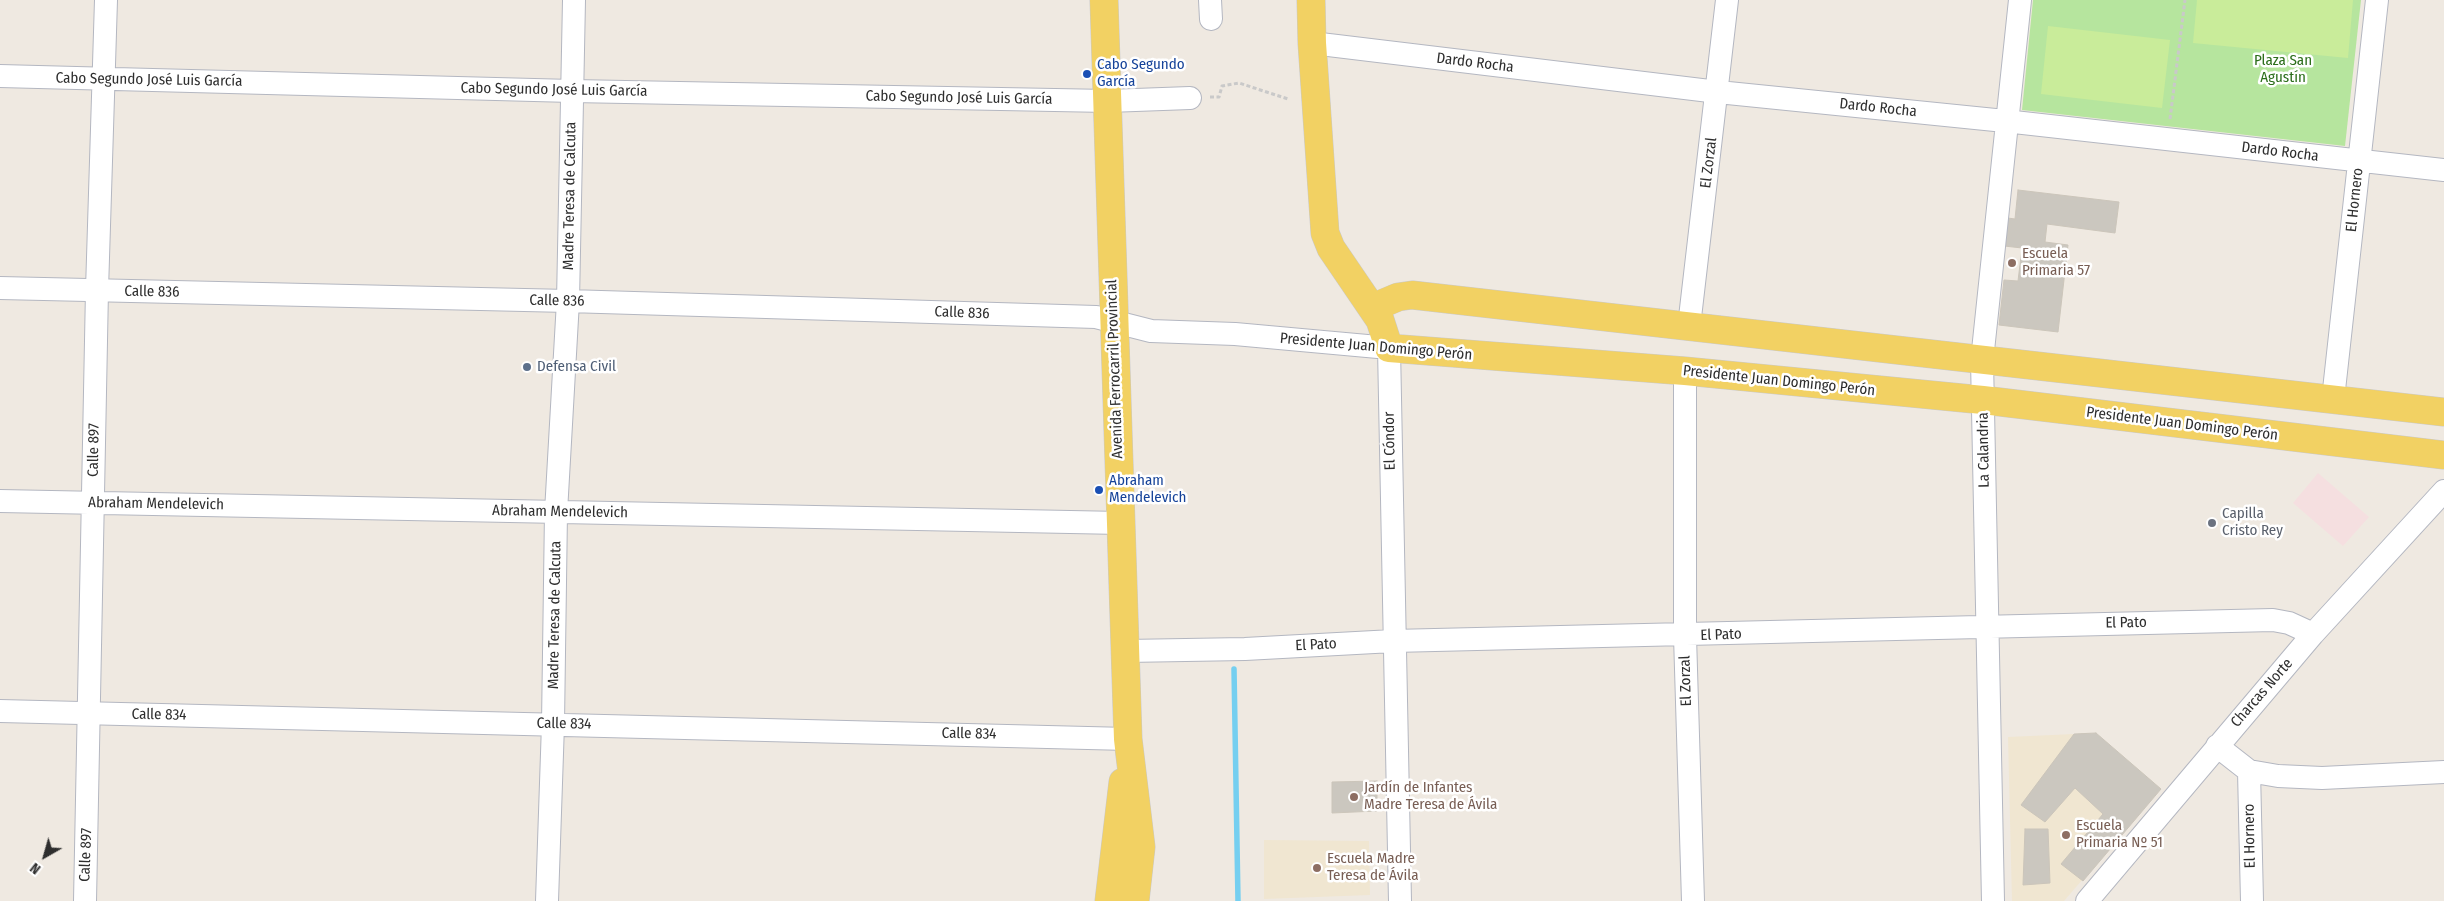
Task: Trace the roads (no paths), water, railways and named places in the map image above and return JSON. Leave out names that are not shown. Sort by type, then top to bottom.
[{"type":"main road","name":"Avenida Ferrocarril Provincial","points":[[1104,0],[1128,738]]},
{"type":"main road","name":"El Cóndor","points":[[1311,0],[1312,43],[1325,232],[1330,248],[1372,308],[1385,331],[1389,348]]},
{"type":"main road","points":[[1372,308],[1398,296],[1412,295],[2444,412]]},
{"type":"main road","name":"Presidente Juan Domingo Perón","points":[[1389,348],[1685,371],[1984,400],[2444,455]]},
{"type":"main road","points":[[1109,901],[1128,738]]},
{"type":"main road","points":[[1128,738],[1141,847],[1135,901]]},
{"type":"street","name":"Calle 897","points":[[85,901],[90,713],[92,502],[106,0]]},
{"type":"street","name":"Madre Teresa de Calcuta","points":[[547,901],[553,724],[556,512],[568,301],[574,0]]},
{"type":"street","name":"El Zorzal","points":[[1689,326],[1718,92],[1727,0]]},
{"type":"street","name":"La Calandria","points":[[1994,901],[1982,360],[2005,121],[2020,0]]},
{"type":"street","name":"El Hornero","points":[[2333,399],[2377,0]]},
{"type":"street","name":"Dardo Rocha","points":[[1312,43],[1718,92],[2005,121],[2444,170]]},
{"type":"street","name":"Cabo Segundo José Luis García","points":[[0,76],[572,91],[1108,101],[1190,98]]},
{"type":"street","name":"Calle 836","points":[[0,288],[568,301],[1096,317],[1114,322]]},
{"type":"street","name":"Presidente Juan Domingo Perón","points":[[1114,322],[1151,331],[1235,334],[1389,348]]},
{"type":"street","name":"El Cóndor","points":[[1389,348],[1393,641],[1400,901]]},
{"type":"street","name":"El Zorzal","points":[[1685,371],[1685,636],[1692,901]]},
{"type":"street","name":"Charcas Norte","points":[[2087,901],[2314,634],[2444,491]]},
{"type":"street","name":"Abraham Mendelevich","points":[[0,501],[1121,523]]},
{"type":"street","name":"El Pato","points":[[1126,651],[1245,649],[1393,641],[1685,636],[1987,626],[2273,620],[2289,623],[2314,634]]},
{"type":"street","name":"Calle 834","points":[[0,711],[1128,738]]},
{"type":"street","points":[[2217,746],[2249,771],[2278,776],[2322,778],[2444,772]]},
{"type":"street","name":"El Hornero","points":[[2249,771],[2252,901]]},
{"type":"waterway","points":[[1234,669],[1238,901]]},
{"type":"place","name":"Cabo Segundo García","points":[[1087,74]]},
{"type":"place","name":"Escuela Primaria 57","points":[[2012,263]]},
{"type":"place","name":"Defensa Civil","points":[[527,367]]},
{"type":"place","name":"Abraham Mendelevich","points":[[1099,490]]},
{"type":"place","name":"Capilla Cristo Rey","points":[[2212,523]]},
{"type":"place","name":"Jardín de Infantes Madre Teresa de Ávila","points":[[1354,797]]},
{"type":"place","name":"Escuela Primaria Nº 51","points":[[2066,835]]},
{"type":"place","name":"Escuela Madre Teresa de Ávila","points":[[1317,868]]},
{"type":"park label","name":"Plaza San Agustín","points":[[2283,70]]}]
